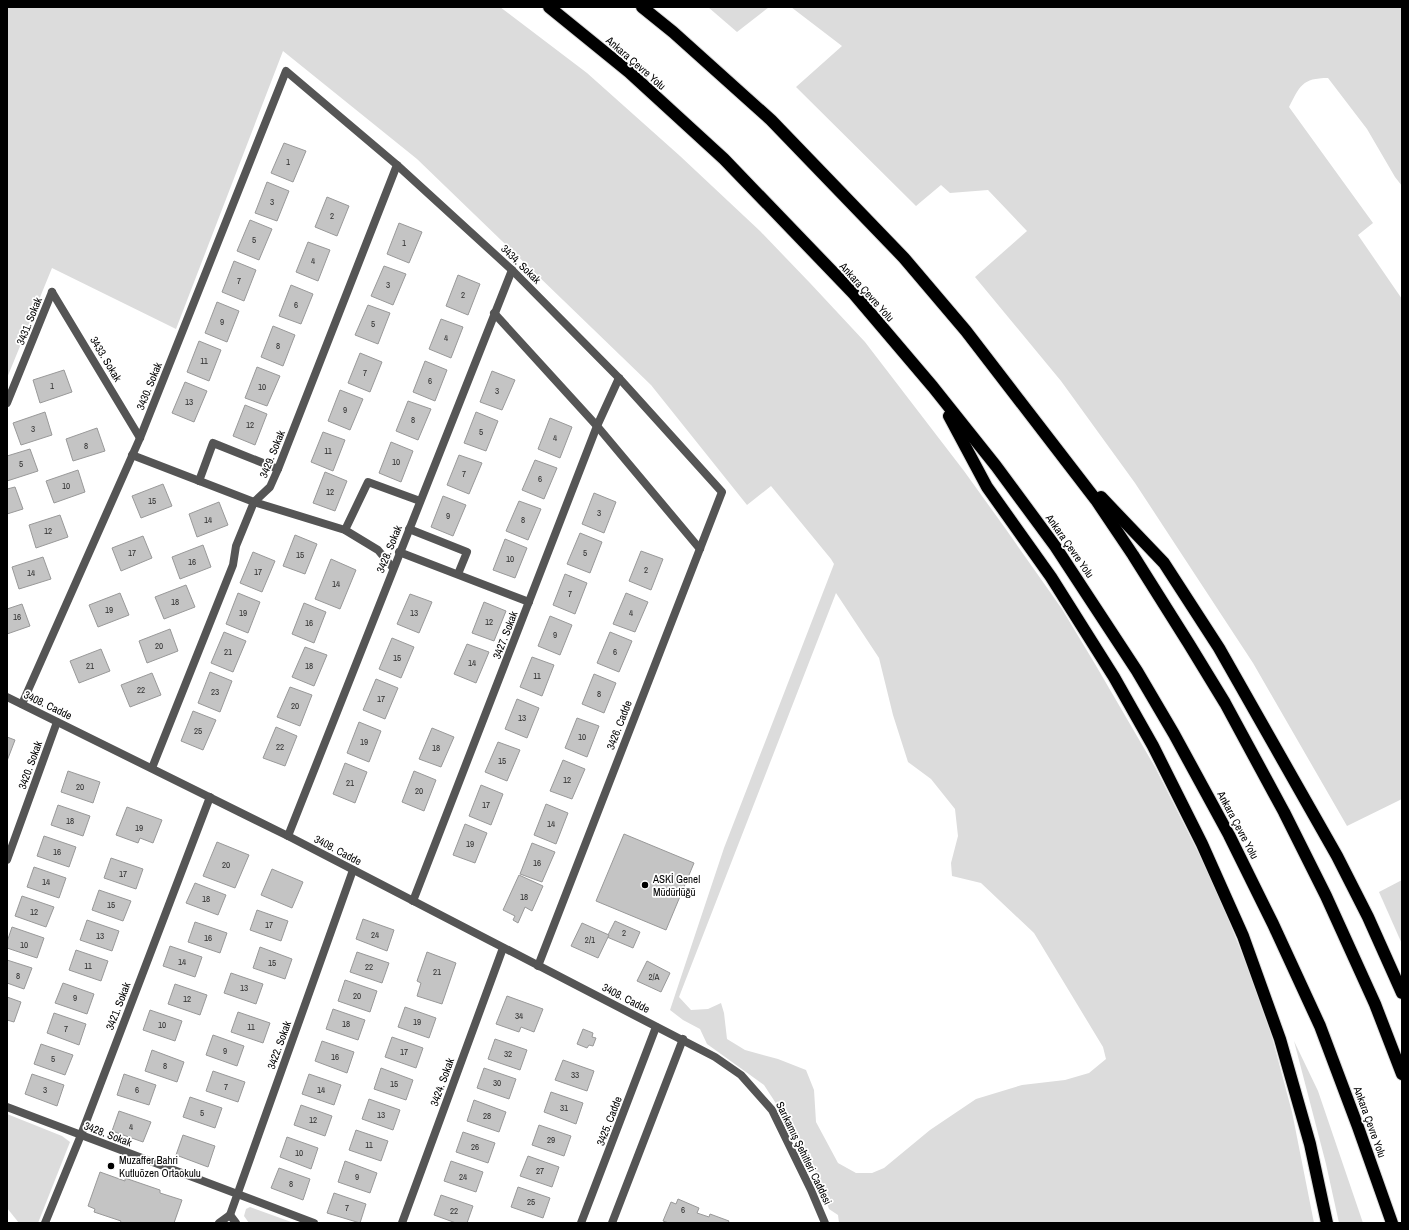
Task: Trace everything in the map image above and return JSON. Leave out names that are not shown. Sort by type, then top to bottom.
[{"type":"highway","name":"Ankara Çevre Yolu","points":[[549,7],[628,72],[724,160],[854,294],[933,387],[996,466],[1055,546],[1137,671],[1229,834],[1273,924],[1320,1026],[1392,1223]]},
{"type":"highway","points":[[642,7],[673,32],[771,120],[904,258],[966,331],[1066,459],[1096,500],[1133,555],[1225,703],[1284,812],[1326,896],[1375,1004],[1402,1074]]},
{"type":"highway","points":[[933,387],[987,487],[1051,577],[1114,677],[1153,746],[1202,844],[1243,936],[1280,1039],[1310,1144],[1327,1223]]},
{"type":"highway","points":[[1066,459],[1164,563],[1219,648],[1337,856],[1368,917],[1402,993]]},
{"type":"street","name":"3434. Sokak","points":[[286,71],[397,165],[512,270],[619,378],[722,492]]},
{"type":"street","name":"3430. Sokak","points":[[22,704],[140,438],[286,71]]},
{"type":"street","name":"3429. Sokak","points":[[152,768],[233,565],[236,546],[254,502],[270,487],[278,469],[397,165]]},
{"type":"street","name":"3428. Sokak","points":[[288,836],[399,552],[512,270]]},
{"type":"street","name":"3433. Sokak","points":[[52,292],[140,438]]},
{"type":"street","name":"3431. Sokak","points":[[7,403],[52,292]]},
{"type":"street","points":[[494,313],[597,426],[700,548]]},
{"type":"street","name":"3427. Sokak","points":[[413,901],[597,426],[619,378]]},
{"type":"street","points":[[199,481],[213,443],[278,469]]},
{"type":"street","points":[[132,455],[254,502],[346,530],[378,550],[393,568]]},
{"type":"street","points":[[346,530],[368,482],[420,501]]},
{"type":"street","name":"3426. Cadde","points":[[538,966],[722,492]]},
{"type":"street","points":[[409,529],[467,552],[458,574]]},
{"type":"street","points":[[399,552],[529,602]]},
{"type":"street","name":"3408. Cadde","points":[[7,697],[288,836],[656,1027],[683,1039]]},
{"type":"street","name":"3420. Sokak","points":[[7,860],[57,722]]},
{"type":"street","name":"3421. Sokak","points":[[45,1223],[81,1135],[210,797]]},
{"type":"street","name":"3422. Sokak","points":[[230,1215],[353,870]]},
{"type":"street","name":"3424. Sokak","points":[[402,1223],[503,948]]},
{"type":"street","name":"3425. Cadde","points":[[581,1223],[656,1027]]},
{"type":"street","points":[[612,1223],[683,1039]]},
{"type":"street","name":"Sarıkamış Şehitleri Caddesi","points":[[683,1039],[715,1057],[741,1075],[772,1110],[811,1190],[825,1223]]},
{"type":"street","name":"3428. Sokak","points":[[7,1107],[314,1223]]},
{"type":"street","points":[[220,1223],[230,1215],[236,1223]]},
{"type":"shaded area","points":[[7,7],[500,7],[587,73],[680,156],[760,231],[810,283],[865,342],[964,471],[1062,609],[1155,767],[1200,856],[1223,906],[1245,961],[1272,1037],[1292,1112],[1314,1223],[839,1223],[838,1215],[829,1209],[808,1152],[796,1145],[777,1105],[764,1085],[707,1044],[700,1029],[683,1020],[670,1010],[724,848],[834,564],[771,486],[747,505],[651,385],[417,159],[283,51],[176,329],[52,268],[7,378]],"holes":[[[836,593],[879,658],[893,715],[908,762],[931,779],[955,809],[958,836],[951,863],[952,876],[981,883],[1034,933],[1103,1047],[1106,1059],[1089,1073],[1065,1080],[1022,1085],[976,1099],[930,1130],[884,1168],[872,1173],[856,1173],[838,1163],[816,1122],[814,1090],[806,1070],[778,1059],[745,1050],[727,1039],[724,1013],[721,1003],[708,1009],[691,1010],[679,997]]]},
{"type":"shaded area","points":[[708,7],[769,7],[737,32]]},
{"type":"shaded area","points":[[791,7],[1402,7],[1402,186],[1395,177],[1367,129],[1328,78],[1319,78],[1307,82],[1299,89],[1289,107],[1373,223],[1358,235],[1402,299],[1402,799],[1347,826],[1253,663],[1135,483],[1061,381],[975,277],[1027,231],[988,190],[950,193],[941,185],[916,206],[796,87],[842,46]]},
{"type":"shaded area","points":[[1402,880],[1402,944],[1379,892]]},
{"type":"shaded area","points":[[1294,1041],[1318,1091],[1363,1223],[1339,1223],[1326,1164]]},
{"type":"shaded area","points":[[7,1114],[62,1136],[70,1142],[38,1223],[19,1223],[7,1208]]},
{"type":"shaded area","points":[[250,1207],[294,1223],[249,1223],[244,1216],[246,1209]]},
{"type":"building","points":[[284,143],[306,151],[293,182],[271,173]]},
{"type":"building","points":[[267,182],[289,191],[277,221],[255,213]]},
{"type":"building","points":[[327,197],[349,206],[337,236],[315,227]]},
{"type":"building","points":[[250,220],[272,229],[259,260],[237,251]]},
{"type":"building","points":[[399,223],[422,232],[409,263],[387,254]]},
{"type":"building","points":[[308,242],[330,250],[318,281],[296,272]]},
{"type":"building","points":[[234,261],[256,270],[244,301],[222,292]]},
{"type":"building","points":[[384,266],[406,274],[393,305],[371,296]]},
{"type":"building","points":[[458,275],[480,284],[468,315],[446,306]]},
{"type":"building","points":[[291,285],[313,294],[301,324],[279,316]]},
{"type":"building","points":[[217,302],[239,311],[227,342],[205,333]]},
{"type":"building","points":[[368,305],[390,313],[378,344],[355,335]]},
{"type":"building","points":[[441,319],[463,327],[451,358],[429,349]]},
{"type":"building","points":[[273,326],[295,335],[283,366],[261,357]]},
{"type":"building","points":[[199,341],[221,350],[209,381],[187,372]]},
{"type":"building","points":[[360,353],[382,362],[370,392],[348,383]]},
{"type":"building","points":[[425,361],[447,370],[435,401],[413,392]]},
{"type":"building","points":[[257,367],[280,376],[267,406],[245,398]]},
{"type":"building","points":[[64,370],[72,392],[40,403],[33,380]]},
{"type":"building","points":[[492,371],[515,380],[502,410],[480,402]]},
{"type":"building","points":[[185,382],[207,391],[194,422],[172,413]]},
{"type":"building","points":[[340,390],[363,399],[350,430],[328,421]]},
{"type":"building","points":[[408,401],[431,409],[418,440],[396,431]]},
{"type":"building","points":[[245,405],[267,414],[255,445],[233,436]]},
{"type":"building","points":[[45,412],[52,435],[21,445],[13,423]]},
{"type":"building","points":[[476,412],[498,421],[486,451],[464,443]]},
{"type":"building","points":[[550,418],[572,427],[560,458],[538,449]]},
{"type":"building","points":[[97,428],[105,451],[73,461],[66,439]]},
{"type":"building","points":[[323,432],[345,440],[333,471],[311,462]]},
{"type":"building","points":[[391,442],[413,451],[401,482],[379,473]]},
{"type":"building","points":[[30,449],[38,471],[7,481],[7,456]]},
{"type":"building","points":[[459,455],[482,463],[469,494],[447,485]]},
{"type":"building","points":[[535,460],[557,468],[544,499],[522,490]]},
{"type":"building","points":[[78,470],[85,492],[54,503],[46,481]]},
{"type":"building","points":[[325,472],[347,481],[335,511],[313,503]]},
{"type":"building","points":[[163,484],[172,506],[141,518],[132,496]]},
{"type":"building","points":[[15,487],[23,509],[7,514],[7,489]]},
{"type":"building","points":[[594,493],[616,502],[604,533],[582,524]]},
{"type":"building","points":[[443,496],[466,505],[453,536],[431,527]]},
{"type":"building","points":[[519,501],[541,509],[528,540],[506,531]]},
{"type":"building","points":[[219,502],[228,525],[197,537],[189,514]]},
{"type":"building","points":[[60,515],[68,537],[36,548],[29,525]]},
{"type":"building","points":[[580,533],[602,542],[590,573],[567,564]]},
{"type":"building","points":[[295,535],[317,544],[305,574],[283,566]]},
{"type":"building","points":[[143,536],[152,558],[121,571],[112,548]]},
{"type":"building","points":[[505,539],[527,548],[515,578],[493,570]]},
{"type":"building","points":[[203,545],[211,567],[180,579],[172,557]]},
{"type":"building","points":[[641,551],[663,559],[651,590],[629,581]]},
{"type":"building","points":[[253,552],[275,561],[262,592],[240,583]]},
{"type":"building","points":[[43,557],[51,579],[19,589],[12,567]]},
{"type":"building","points":[[331,559],[356,570],[340,609],[315,599]]},
{"type":"building","points":[[565,574],[587,583],[575,614],[553,605]]},
{"type":"building","points":[[186,585],[195,607],[164,619],[155,597]]},
{"type":"building","points":[[120,593],[129,615],[98,627],[89,605]]},
{"type":"building","points":[[238,593],[260,602],[248,633],[226,624]]},
{"type":"building","points":[[626,593],[648,602],[635,632],[613,624]]},
{"type":"building","points":[[410,594],[432,602],[419,633],[397,624]]},
{"type":"building","points":[[484,602],[506,611],[494,641],[472,633]]},
{"type":"building","points":[[304,603],[326,612],[314,643],[292,634]]},
{"type":"building","points":[[22,604],[30,626],[7,634],[7,609]]},
{"type":"building","points":[[550,616],[572,625],[560,655],[538,646]]},
{"type":"building","points":[[170,629],[178,651],[147,663],[139,641]]},
{"type":"building","points":[[224,632],[246,641],[233,672],[211,663]]},
{"type":"building","points":[[610,632],[632,641],[619,672],[597,663]]},
{"type":"building","points":[[392,638],[414,647],[401,678],[379,669]]},
{"type":"building","points":[[467,644],[489,652],[476,683],[454,674]]},
{"type":"building","points":[[305,647],[327,655],[314,686],[292,677]]},
{"type":"building","points":[[101,649],[110,671],[79,683],[70,661]]},
{"type":"building","points":[[532,657],[554,665],[542,696],[520,687]]},
{"type":"building","points":[[210,672],[232,681],[220,712],[198,703]]},
{"type":"building","points":[[152,673],[161,695],[130,707],[121,685]]},
{"type":"building","points":[[594,674],[616,683],[604,713],[582,704]]},
{"type":"building","points":[[376,679],[398,688],[385,719],[363,710]]},
{"type":"building","points":[[290,687],[312,695],[300,726],[277,717]]},
{"type":"building","points":[[517,699],[539,708],[527,738],[505,729]]},
{"type":"building","points":[[193,711],[216,720],[203,750],[181,741]]},
{"type":"building","points":[[577,718],[599,726],[587,757],[565,748]]},
{"type":"building","points":[[359,722],[381,731],[369,762],[347,753]]},
{"type":"building","points":[[276,727],[297,736],[285,766],[263,758]]},
{"type":"building","points":[[432,728],[454,737],[441,767],[419,759]]},
{"type":"building","points":[[7,737],[15,740],[7,761]]},
{"type":"building","points":[[498,742],[520,750],[507,781],[485,772]]},
{"type":"building","points":[[563,760],[585,769],[572,799],[550,791]]},
{"type":"building","points":[[345,763],[367,772],[355,803],[333,794]]},
{"type":"building","points":[[68,771],[100,782],[93,803],[61,792]]},
{"type":"building","points":[[414,771],[436,780],[424,811],[402,802]]},
{"type":"building","points":[[481,785],[503,794],[491,825],[469,816]]},
{"type":"building","points":[[546,804],[568,813],[556,844],[534,835]]},
{"type":"building","points":[[58,805],[90,816],[83,836],[51,825]]},
{"type":"building","points":[[127,807],[162,820],[153,843],[140,838],[138,843],[116,835]]},
{"type":"building","points":[[465,824],[487,833],[475,863],[453,855]]},
{"type":"building","points":[[624,834],[694,863],[666,930],[596,901]]},
{"type":"building","points":[[44,836],[76,847],[69,867],[37,856]]},
{"type":"building","points":[[217,842],[249,855],[235,888],[203,876]]},
{"type":"building","points":[[532,843],[555,852],[542,882],[520,874]]},
{"type":"building","points":[[111,858],[143,869],[136,889],[104,878]]},
{"type":"building","points":[[34,867],[66,878],[59,898],[27,887]]},
{"type":"building","points":[[272,869],[303,882],[292,908],[261,895]]},
{"type":"building","points":[[519,875],[543,886],[532,911],[525,907],[518,923],[513,920],[515,916],[503,910]]},
{"type":"building","points":[[195,883],[226,895],[218,915],[186,903]]},
{"type":"building","points":[[99,890],[131,901],[123,921],[92,910]]},
{"type":"building","points":[[22,896],[54,907],[46,927],[15,916]]},
{"type":"building","points":[[257,910],[288,921],[281,941],[250,930]]},
{"type":"building","points":[[363,919],[394,930],[387,951],[356,939]]},
{"type":"building","points":[[87,920],[119,931],[112,951],[80,940]]},
{"type":"building","points":[[615,921],[640,932],[633,948],[607,937]]},
{"type":"building","points":[[195,922],[227,933],[220,953],[188,942]]},
{"type":"building","points":[[582,923],[609,935],[598,958],[571,946]]},
{"type":"building","points":[[12,927],[44,938],[37,958],[7,948],[7,942]]},
{"type":"building","points":[[170,946],[202,957],[195,977],[163,966]]},
{"type":"building","points":[[260,947],[292,959],[285,979],[253,968]]},
{"type":"building","points":[[76,950],[108,961],[101,981],[69,970]]},
{"type":"building","points":[[357,952],[389,963],[382,983],[350,972]]},
{"type":"building","points":[[427,952],[456,963],[442,1004],[417,996],[421,983],[417,981]]},
{"type":"building","points":[[7,960],[32,968],[24,989],[7,983]]},
{"type":"building","points":[[647,961],[670,973],[661,992],[637,981]]},
{"type":"building","points":[[231,973],[263,984],[256,1004],[224,993]]},
{"type":"building","points":[[345,980],[377,991],[370,1012],[338,1001]]},
{"type":"building","points":[[63,983],[94,994],[87,1014],[55,1003]]},
{"type":"building","points":[[175,984],[207,995],[200,1015],[168,1004]]},
{"type":"building","points":[[507,996],[543,1009],[534,1032],[521,1027],[519,1032],[496,1024]]},
{"type":"building","points":[[7,997],[21,1002],[14,1022],[7,1020]]},
{"type":"building","points":[[405,1007],[436,1018],[429,1038],[398,1027]]},
{"type":"building","points":[[333,1009],[365,1020],[358,1040],[326,1029]]},
{"type":"building","points":[[150,1010],[182,1021],[175,1041],[143,1030]]},
{"type":"building","points":[[238,1012],[270,1023],[263,1043],[231,1032]]},
{"type":"building","points":[[54,1013],[86,1024],[79,1045],[47,1033]]},
{"type":"building","points":[[583,1029],[593,1033],[592,1037],[596,1038],[593,1046],[589,1045],[587,1048],[577,1044]]},
{"type":"building","points":[[213,1035],[244,1046],[237,1066],[206,1055]]},
{"type":"building","points":[[392,1037],[423,1048],[416,1068],[385,1057]]},
{"type":"building","points":[[495,1039],[527,1050],[520,1070],[488,1059]]},
{"type":"building","points":[[322,1041],[354,1052],[347,1073],[315,1061]]},
{"type":"building","points":[[41,1044],[73,1055],[65,1075],[34,1064]]},
{"type":"building","points":[[152,1050],[184,1062],[177,1082],[145,1071]]},
{"type":"building","points":[[563,1060],[594,1071],[587,1091],[555,1080]]},
{"type":"building","points":[[381,1068],[413,1080],[406,1100],[374,1089]]},
{"type":"building","points":[[484,1068],[516,1079],[509,1099],[477,1088]]},
{"type":"building","points":[[213,1071],[245,1082],[238,1102],[206,1091]]},
{"type":"building","points":[[32,1074],[64,1085],[57,1106],[25,1094]]},
{"type":"building","points":[[124,1074],[156,1085],[149,1105],[117,1095]]},
{"type":"building","points":[[309,1074],[341,1085],[334,1105],[302,1094]]},
{"type":"building","points":[[551,1092],[583,1103],[576,1124],[544,1112]]},
{"type":"building","points":[[190,1097],[222,1108],[215,1128],[183,1117]]},
{"type":"building","points":[[369,1099],[400,1110],[393,1130],[362,1119]]},
{"type":"building","points":[[474,1100],[506,1112],[499,1132],[467,1121]]},
{"type":"building","points":[[301,1105],[332,1116],[325,1136],[294,1125]]},
{"type":"building","points":[[119,1111],[151,1122],[143,1142],[112,1131]]},
{"type":"building","points":[[539,1125],[571,1136],[564,1156],[532,1145]]},
{"type":"building","points":[[356,1130],[388,1141],[381,1161],[349,1150]]},
{"type":"building","points":[[463,1132],[495,1143],[488,1163],[456,1152]]},
{"type":"building","points":[[183,1135],[215,1146],[208,1167],[176,1155]]},
{"type":"building","points":[[287,1137],[318,1148],[311,1169],[280,1157]]},
{"type":"building","points":[[528,1156],[559,1167],[552,1187],[520,1176]]},
{"type":"building","points":[[345,1161],[377,1173],[370,1193],[338,1182]]},
{"type":"building","points":[[451,1161],[483,1172],[476,1192],[444,1181]]},
{"type":"building","points":[[279,1168],[310,1179],[303,1200],[271,1188]]},
{"type":"building","points":[[100,1172],[125,1181],[125,1178],[160,1190],[160,1193],[182,1200],[174,1223],[120,1223],[121,1221],[94,1212],[95,1209],[88,1206]]},
{"type":"building","points":[[518,1187],[550,1198],[543,1218],[511,1207]]},
{"type":"building","points":[[334,1193],[366,1204],[360,1223],[327,1213]]},
{"type":"building","points":[[441,1195],[473,1206],[467,1223],[456,1223],[434,1215]]},
{"type":"building","points":[[678,1199],[699,1208],[697,1213],[709,1217],[710,1214],[729,1221],[728,1223],[669,1223],[663,1221],[671,1202],[676,1204]]},
{"type":"place","name":"ASKİ Genel Müdürlüğü","points":[[645,885]]},
{"type":"place","name":"Muzaffer Bahri Kutluözen Ortaokulu","points":[[111,1166]]}]
